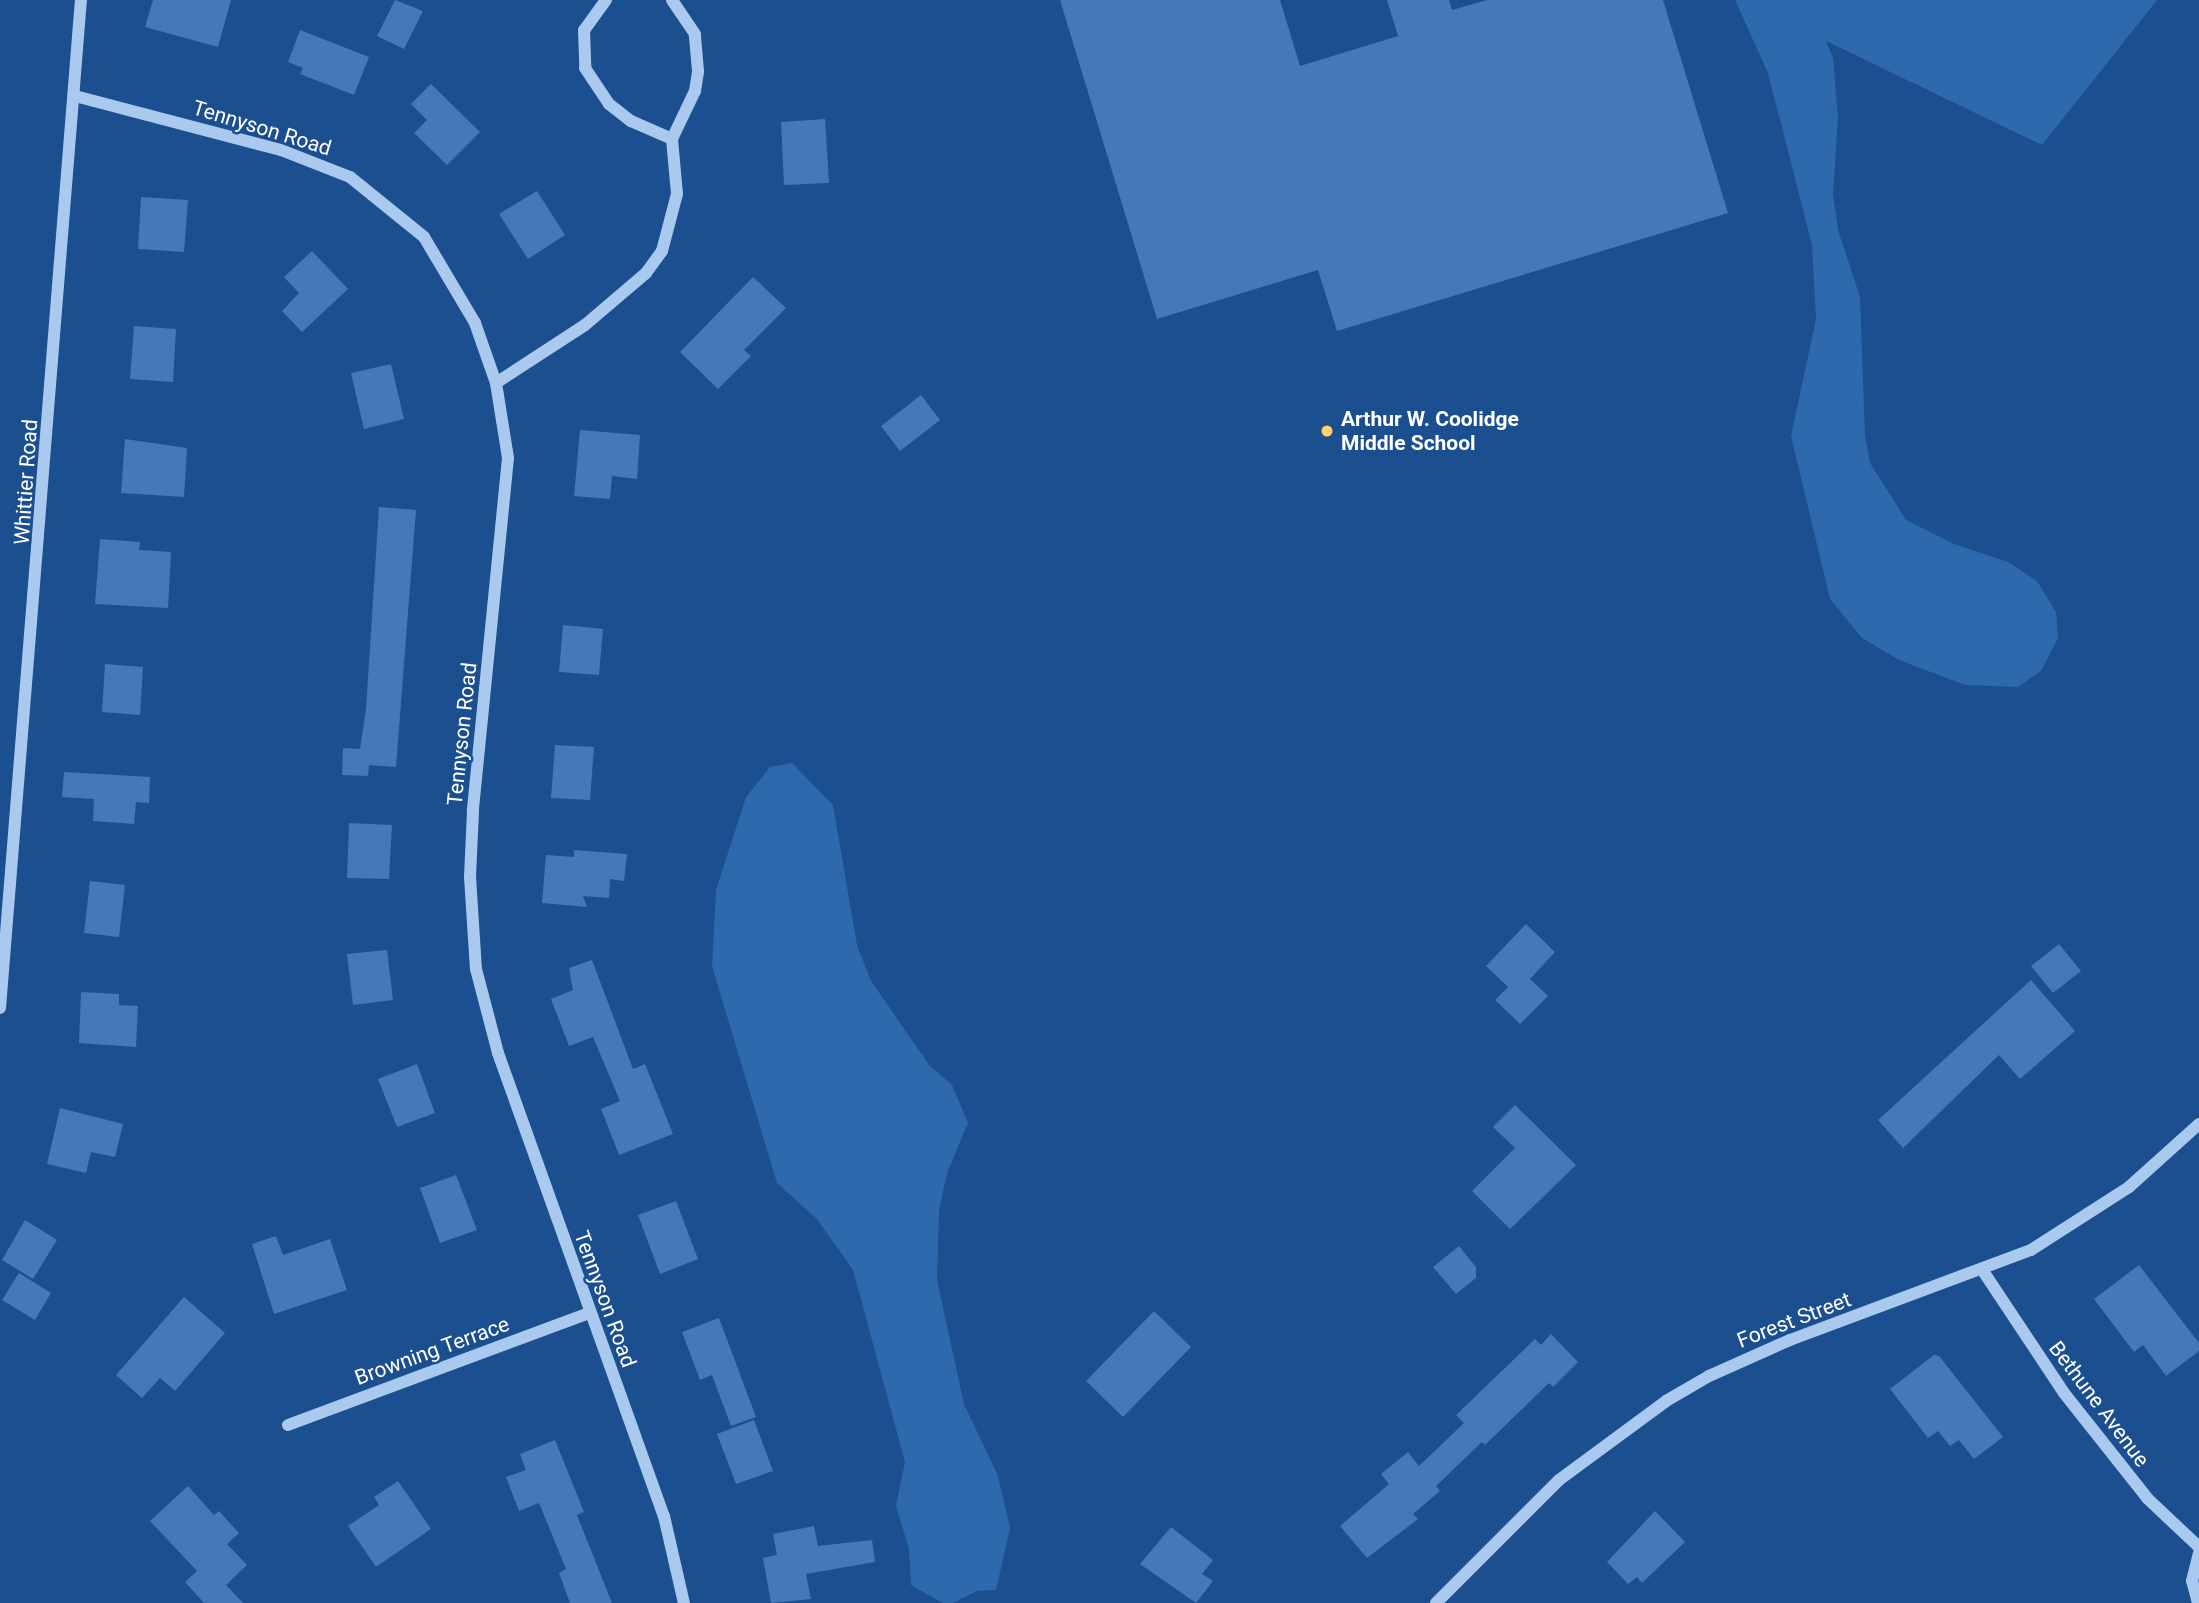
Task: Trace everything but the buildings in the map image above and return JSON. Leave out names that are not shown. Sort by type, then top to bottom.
[{"type":"street","name":"Whittier Road","points":[[0,1008],[81,0]]},
{"type":"street","points":[[606,0],[584,30],[585,68],[609,104],[631,121],[672,139]]},
{"type":"street","points":[[496,383],[585,325],[646,272],[662,251],[677,194],[672,139],[695,91],[698,71],[695,34],[672,0]]},
{"type":"street","name":"Tennyson Road","points":[[75,96],[281,150],[328,167],[369,189],[407,219],[443,263],[475,323],[496,383],[505,421],[507,496],[473,811],[473,947],[498,1053],[589,1314],[664,1517],[684,1603]]},
{"type":"street","name":"Forest Street","points":[[1436,1603],[1559,1480],[1666,1401],[1709,1376],[1790,1340],[1983,1271],[2096,1212],[2199,1124]]},
{"type":"street","name":"Bethune Avenue","points":[[1983,1271],[2064,1393],[2148,1499],[2199,1547]]},
{"type":"street","name":"Browning Terrace","points":[[288,1425],[589,1314]]},
{"type":"street","points":[[2198,1603],[2192,1581],[2199,1553]]},
{"type":"shaded area","points":[[1735,0],[2157,0],[2042,145],[1826,41],[1833,58],[1838,118],[1833,194],[1838,230],[1860,297],[1865,436],[1870,463],[1906,520],[1954,544],[2008,562],[2037,581],[2056,612],[2058,638],[2041,671],[2018,687],[1965,685],[1899,660],[1862,638],[1830,599],[1791,436],[1816,319],[1812,245],[1768,73]]},
{"type":"shaded area","points":[[792,763],[833,805],[857,945],[871,981],[930,1066],[952,1085],[968,1123],[947,1173],[939,1211],[937,1280],[964,1404],[998,1476],[1010,1528],[996,1590],[977,1591],[953,1603],[943,1603],[911,1585],[909,1549],[896,1506],[905,1462],[853,1270],[817,1219],[777,1183],[712,966],[716,890],[746,797],[770,767]]},
{"type":"place","name":"Arthur W. Coolidge Middle School","points":[[1327,431]]}]
